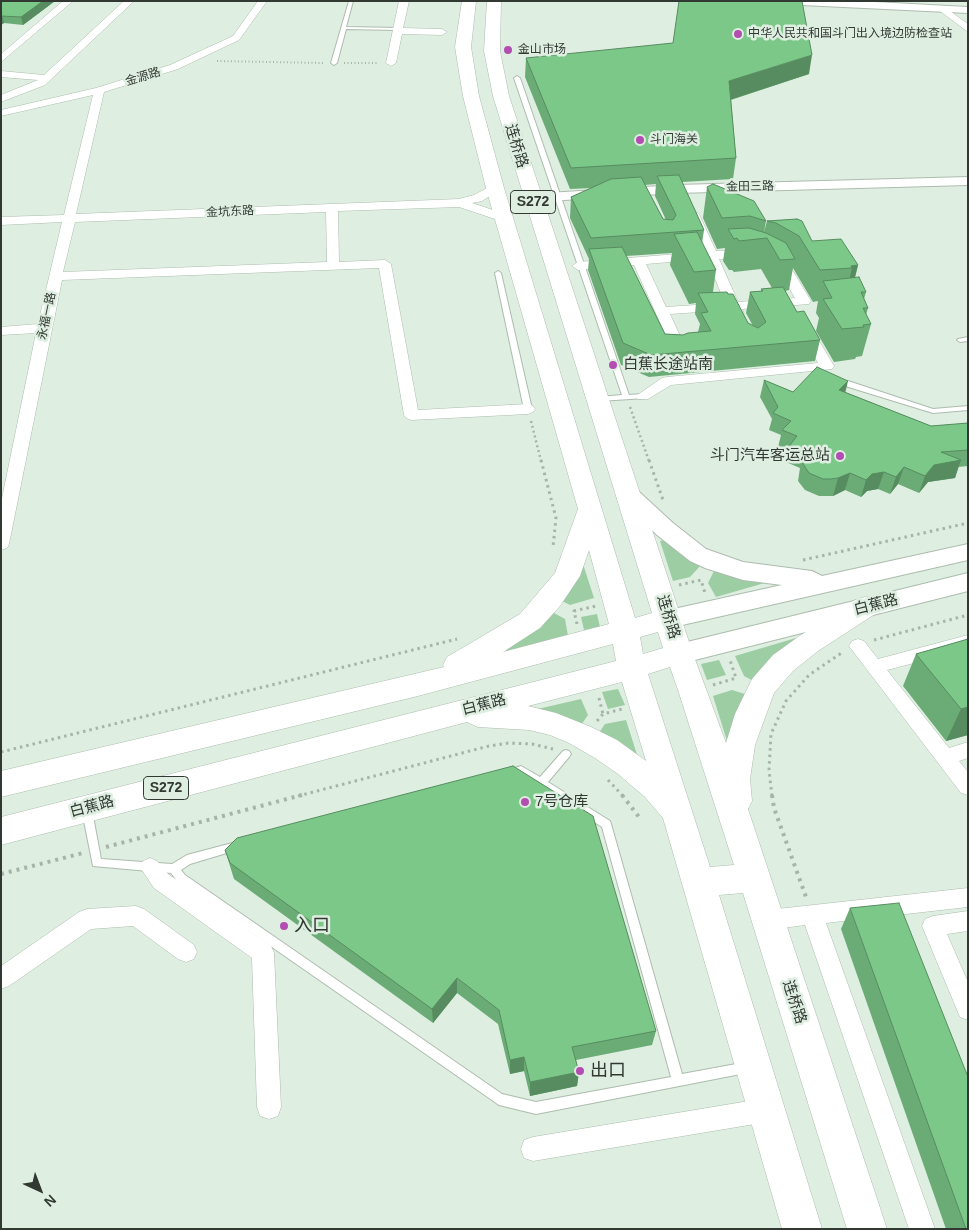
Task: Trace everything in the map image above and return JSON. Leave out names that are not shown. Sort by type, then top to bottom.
[{"type":"main road","name":"连桥路","points":[[470,1],[463,48],[471,96],[495,188],[580,473],[625,631],[632,668],[699,883],[802,1229]]},
{"type":"main road","name":"连桥路","points":[[494,1],[492,51],[501,96],[532,198],[599,399],[679,654],[693,690],[737,823],[866,1229]]},
{"type":"main road","points":[[580,473],[624,482],[664,529],[698,555],[713,562],[726,567],[776,576],[809,580],[844,580]]},
{"type":"main road","points":[[414,686],[458,665],[499,641],[530,620],[550,600],[567,576],[590,510]]},
{"type":"main road","points":[[1,784],[414,686],[669,619],[968,552]]},
{"type":"main road","name":"白蕉路","points":[[1,831],[632,668],[679,654],[968,582]]},
{"type":"main road","points":[[737,823],[735,779],[740,745],[750,714],[762,687],[783,663],[808,644],[865,608]]},
{"type":"main road","points":[[324,706],[332,745]]},
{"type":"main road","points":[[433,718],[482,715],[529,718],[556,725],[606,748],[629,764],[656,788],[679,818]]},
{"type":"main road","points":[[699,883],[754,876]]},
{"type":"street","points":[[1,59],[69,1]]},
{"type":"street","points":[[1,99],[31,88],[46,78],[130,1]]},
{"type":"street","name":"金源路","points":[[1,113],[99,90],[155,74],[192,59],[236,38],[262,1]]},
{"type":"street","points":[[391,63],[404,1]]},
{"type":"street","points":[[781,1],[941,6],[968,10]]},
{"type":"street","points":[[941,6],[968,29]]},
{"type":"street","points":[[398,30],[442,32]]},
{"type":"street","points":[[1,74],[46,78]]},
{"type":"street","name":"永福一路","points":[[1,544],[4,510],[99,90]]},
{"type":"street","name":"金田三路","points":[[532,198],[682,189],[968,181]]},
{"type":"street","name":"金坑东路","points":[[1,221],[459,203],[478,198],[495,188]]},
{"type":"street","points":[[682,189],[745,329]]},
{"type":"street","points":[[644,191],[651,206]]},
{"type":"street","name":"金坑东路","points":[[459,203],[504,218]]},
{"type":"street","points":[[332,207],[333,266]]},
{"type":"street","points":[[578,266],[745,253],[761,258],[786,271],[804,301],[792,306]]},
{"type":"street","points":[[638,261],[680,351]]},
{"type":"street","points":[[56,276],[385,264],[411,415],[528,409]]},
{"type":"street","points":[[661,311],[733,305],[812,308]]},
{"type":"street","points":[[643,396],[667,381],[827,366],[792,306]]},
{"type":"street","points":[[1,331],[44,328]]},
{"type":"street","points":[[874,667],[968,642]]},
{"type":"street","points":[[858,646],[968,787]]},
{"type":"street","points":[[944,757],[968,750]]},
{"type":"street","points":[[150,867],[160,880],[263,953],[269,1107]]},
{"type":"street","points":[[768,920],[812,914],[899,914],[968,897]]},
{"type":"street","points":[[812,914],[922,1229]]},
{"type":"street","points":[[1,979],[88,919],[136,916],[186,952]]},
{"type":"street","points":[[968,922],[933,926],[968,1009]]},
{"type":"street","points":[[533,1149],[767,1110]]},
{"type":"lane","points":[[334,63],[351,1]]},
{"type":"lane","points":[[343,28],[398,30]]},
{"type":"lane","points":[[517,78],[626,397]]},
{"type":"lane","points":[[498,273],[528,409]]},
{"type":"lane","points":[[845,383],[932,411],[968,408]]},
{"type":"lane","points":[[599,399],[643,396]]},
{"type":"lane","points":[[541,783],[566,754]]},
{"type":"lane","points":[[502,775],[521,770],[606,824],[678,1081]]},
{"type":"lane","points":[[87,809],[97,863],[174,869],[187,860],[244,844]]},
{"type":"lane","points":[[174,869],[181,878],[499,1099],[536,1108],[754,1067]]},
{"type":"path","points":[[192,59],[228,62],[391,63]]},
{"type":"path","points":[[626,397],[665,503]]},
{"type":"path","points":[[528,409],[556,518],[552,550]]},
{"type":"path","points":[[799,561],[968,523]]},
{"type":"path","points":[[812,914],[774,808],[769,770],[771,734],[786,701],[809,675],[837,654],[870,641],[968,615]]},
{"type":"path","points":[[1,752],[424,648],[464,635]]},
{"type":"path","points":[[1,874],[489,746],[509,743],[532,744],[555,749],[566,754]]},
{"type":"path","points":[[602,775],[628,801],[639,817]]},
{"type":"green space","points":[[665,540],[702,564],[690,577],[673,581],[660,541]]},
{"type":"green space","points":[[583,564],[594,598],[570,605],[560,600]]},
{"type":"green space","points":[[715,569],[768,582],[716,597],[708,583]]},
{"type":"green space","points":[[552,612],[565,619],[568,636],[507,652],[504,647]]},
{"type":"green space","points":[[597,614],[600,627],[584,630],[581,617]]},
{"type":"green space","points":[[796,638],[799,643],[757,683],[744,676],[735,656]]},
{"type":"green space","points":[[719,660],[726,675],[707,680],[701,664]]},
{"type":"green space","points":[[618,689],[625,705],[608,709],[602,692]]},
{"type":"green space","points":[[732,690],[748,695],[734,741],[727,741],[713,696]]},
{"type":"green space","points":[[581,699],[588,715],[579,728],[529,711]]},
{"type":"green space","points":[[626,720],[639,761],[596,737],[605,724]]},
{"type":"building","points":[[1,1],[43,1],[21,17],[1,16]]},
{"type":"building","name":"斗门海关","points":[[679,1],[802,1],[812,55],[729,81],[736,158],[571,168],[526,58],[673,43]]},
{"type":"building","points":[[679,175],[704,230],[591,238],[571,197],[611,179],[641,177],[663,219],[673,220],[676,215],[657,176]]},
{"type":"building","points":[[713,184],[754,201],[766,221],[750,216],[722,218],[707,187]]},
{"type":"building","points":[[797,219],[802,221],[812,241],[841,239],[858,265],[851,266],[852,268],[820,270],[799,236],[776,223],[767,221]]},
{"type":"building","points":[[749,228],[766,233],[786,243],[795,259],[780,260],[767,238],[739,241],[737,238],[734,239],[728,229]]},
{"type":"building","points":[[697,232],[716,270],[694,272],[674,234]]},
{"type":"building","points":[[622,247],[665,334],[683,335],[711,331],[701,313],[708,312],[698,293],[727,292],[728,294],[733,294],[748,323],[758,328],[766,322],[750,292],[783,287],[797,312],[804,311],[820,340],[651,355],[623,343],[589,249]]},
{"type":"building","points":[[859,277],[866,292],[861,292],[868,308],[863,308],[871,324],[863,325],[864,327],[842,329],[823,299],[832,298],[823,281]]},
{"type":"building","points":[[817,367],[848,381],[839,390],[931,426],[968,423],[968,450],[941,452],[961,460],[934,465],[925,476],[904,467],[896,477],[884,472],[872,474],[866,480],[850,473],[838,478],[823,479],[809,473],[803,464],[804,451],[790,445],[797,436],[782,430],[791,421],[773,413],[778,407],[764,380],[793,392]]},
{"type":"building","points":[[968,639],[968,707],[961,709],[916,654]]},
{"type":"building","points":[[513,766],[593,816],[656,1031],[572,1047],[579,1072],[530,1082],[524,1057],[510,1060],[499,1010],[457,978],[432,1009],[230,863],[225,850],[237,838]]},
{"type":"building","points":[[899,903],[968,1077],[968,1229],[966,1229],[850,908]]},
{"type":"place","name":"中华人民共和国斗门出入境边防检查站","points":[[738,34]]},
{"type":"place","name":"金山市场","points":[[508,50]]},
{"type":"place","name":"斗门海关","points":[[640,140]]},
{"type":"place","name":"白蕉长途站南","points":[[613,365]]},
{"type":"place","name":"斗门汽车客运总站","points":[[840,456]]},
{"type":"place","name":"7号仓库","points":[[525,802]]},
{"type":"place","name":"入口","points":[[284,926]]},
{"type":"place","name":"出口","points":[[580,1071]]}]
